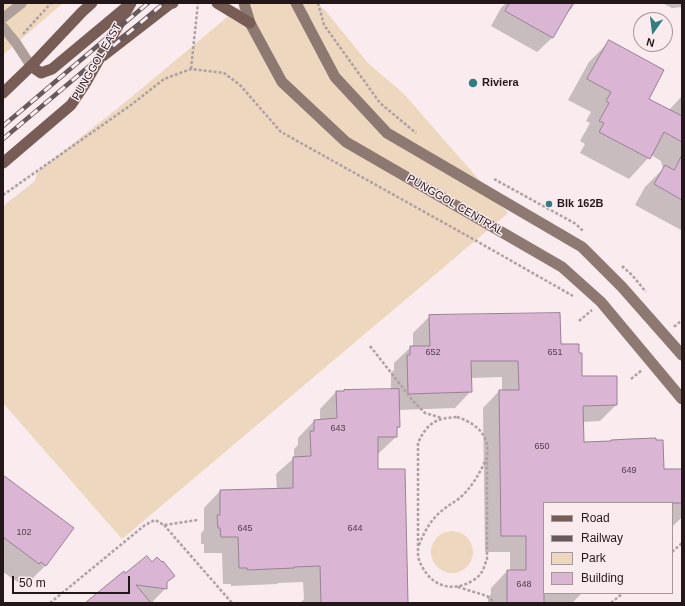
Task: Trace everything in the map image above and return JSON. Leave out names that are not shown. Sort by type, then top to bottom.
[{"type":"main road","points":[[3,93],[31,66],[84,7],[92,3]]},
{"type":"main road","points":[[31,66],[41,73],[52,69],[131,3]]},
{"type":"main road","name":"PUNGGOL EAST","points":[[3,163],[71,105],[85,84],[131,3]]},
{"type":"main road","points":[[98,60],[173,3]]},
{"type":"main road","points":[[217,3],[250,23]]},
{"type":"main road","name":"PUNGGOL CENTRAL","points":[[244,3],[250,23],[282,82],[346,142],[562,267],[601,302],[682,399]]},
{"type":"main road","points":[[296,3],[335,78],[388,133],[582,247],[622,287],[682,355]]},
{"type":"lane","points":[[3,18],[22,3]]},
{"type":"lane","points":[[3,27],[16,43],[31,66]]},
{"type":"path","points":[[16,43],[51,3]]},
{"type":"path","points":[[191,69],[198,3]]},
{"type":"path","points":[[318,3],[324,25],[380,103],[419,136]]},
{"type":"path","points":[[3,195],[130,105],[164,79],[191,69],[224,73],[240,85],[281,132],[574,297]]},
{"type":"path","points":[[494,178],[576,224],[587,234]]},
{"type":"path","points":[[621,265],[632,275],[646,292]]},
{"type":"path","points":[[579,321],[594,308],[588,304]]},
{"type":"path","points":[[670,320],[675,326],[682,320]]},
{"type":"path","points":[[370,346],[414,402],[425,413],[443,418],[457,417],[470,422],[487,442],[487,559],[481,573],[470,582],[458,587]]},
{"type":"path","points":[[630,379],[644,368],[640,364]]},
{"type":"path","points":[[443,418],[430,424],[422,433],[418,443],[418,557],[421,567],[428,577],[436,582],[447,587],[458,587],[487,596],[495,603]]},
{"type":"path","points":[[418,547],[424,532],[432,520],[444,508],[461,497],[472,484],[487,458]]},
{"type":"path","points":[[50,603],[146,525],[155,520],[164,525],[232,603]]},
{"type":"path","points":[[164,525],[198,520]]},
{"type":"path","points":[[673,551],[682,543]]},
{"type":"path","points":[[611,603],[622,594]]},
{"type":"green space","points":[[3,3],[63,3],[3,55]]},
{"type":"green space","points":[[244,3],[315,3],[324,9],[368,63],[404,94],[508,213],[122,539],[3,403],[3,206],[35,181],[37,172],[128,100]]},
{"type":"green space","points":[[452,531],[467,537],[473,552],[467,567],[452,573],[437,567],[431,552],[437,537]]},
{"type":"building","points":[[510,3],[573,3],[553,38],[505,11]]},
{"type":"building","points":[[609,40],[664,70],[649,99],[682,116],[682,142],[664,132],[650,159],[599,132],[604,123],[599,121],[609,103],[606,101],[611,92],[587,79]]},
{"type":"building","points":[[682,155],[682,200],[654,184],[665,165],[674,170]]},
{"type":"building","points":[[560,313],[561,344],[579,344],[579,353],[582,353],[582,376],[617,376],[617,405],[583,406],[584,442],[656,438],[656,440],[663,440],[664,469],[682,469],[682,503],[543,502],[544,603],[507,603],[507,570],[526,570],[526,536],[501,536],[499,390],[519,390],[518,361],[471,361],[472,392],[408,394],[407,355],[410,355],[410,346],[430,346],[429,315]]},
{"type":"building","points":[[399,389],[400,427],[397,427],[397,437],[378,437],[378,469],[405,469],[408,603],[321,603],[320,566],[247,570],[247,568],[239,568],[238,537],[221,537],[220,528],[218,528],[217,515],[220,515],[220,490],[293,488],[293,457],[311,456],[310,431],[314,431],[314,420],[337,418],[336,391]]},
{"type":"building","points":[[3,475],[74,528],[46,566],[41,562],[39,564],[3,537]]},
{"type":"building","points":[[147,556],[152,562],[157,557],[162,562],[163,561],[175,576],[167,582],[167,589],[136,585],[151,603],[85,603],[124,571],[125,573]]},
{"type":"railway","points":[[3,126],[148,3]]},
{"type":"railway","points":[[3,139],[164,3]]},
{"type":"place","name":"Riviera","points":[[473,83]]},
{"type":"place","name":"Blk 162B","points":[[549,204]]}]
